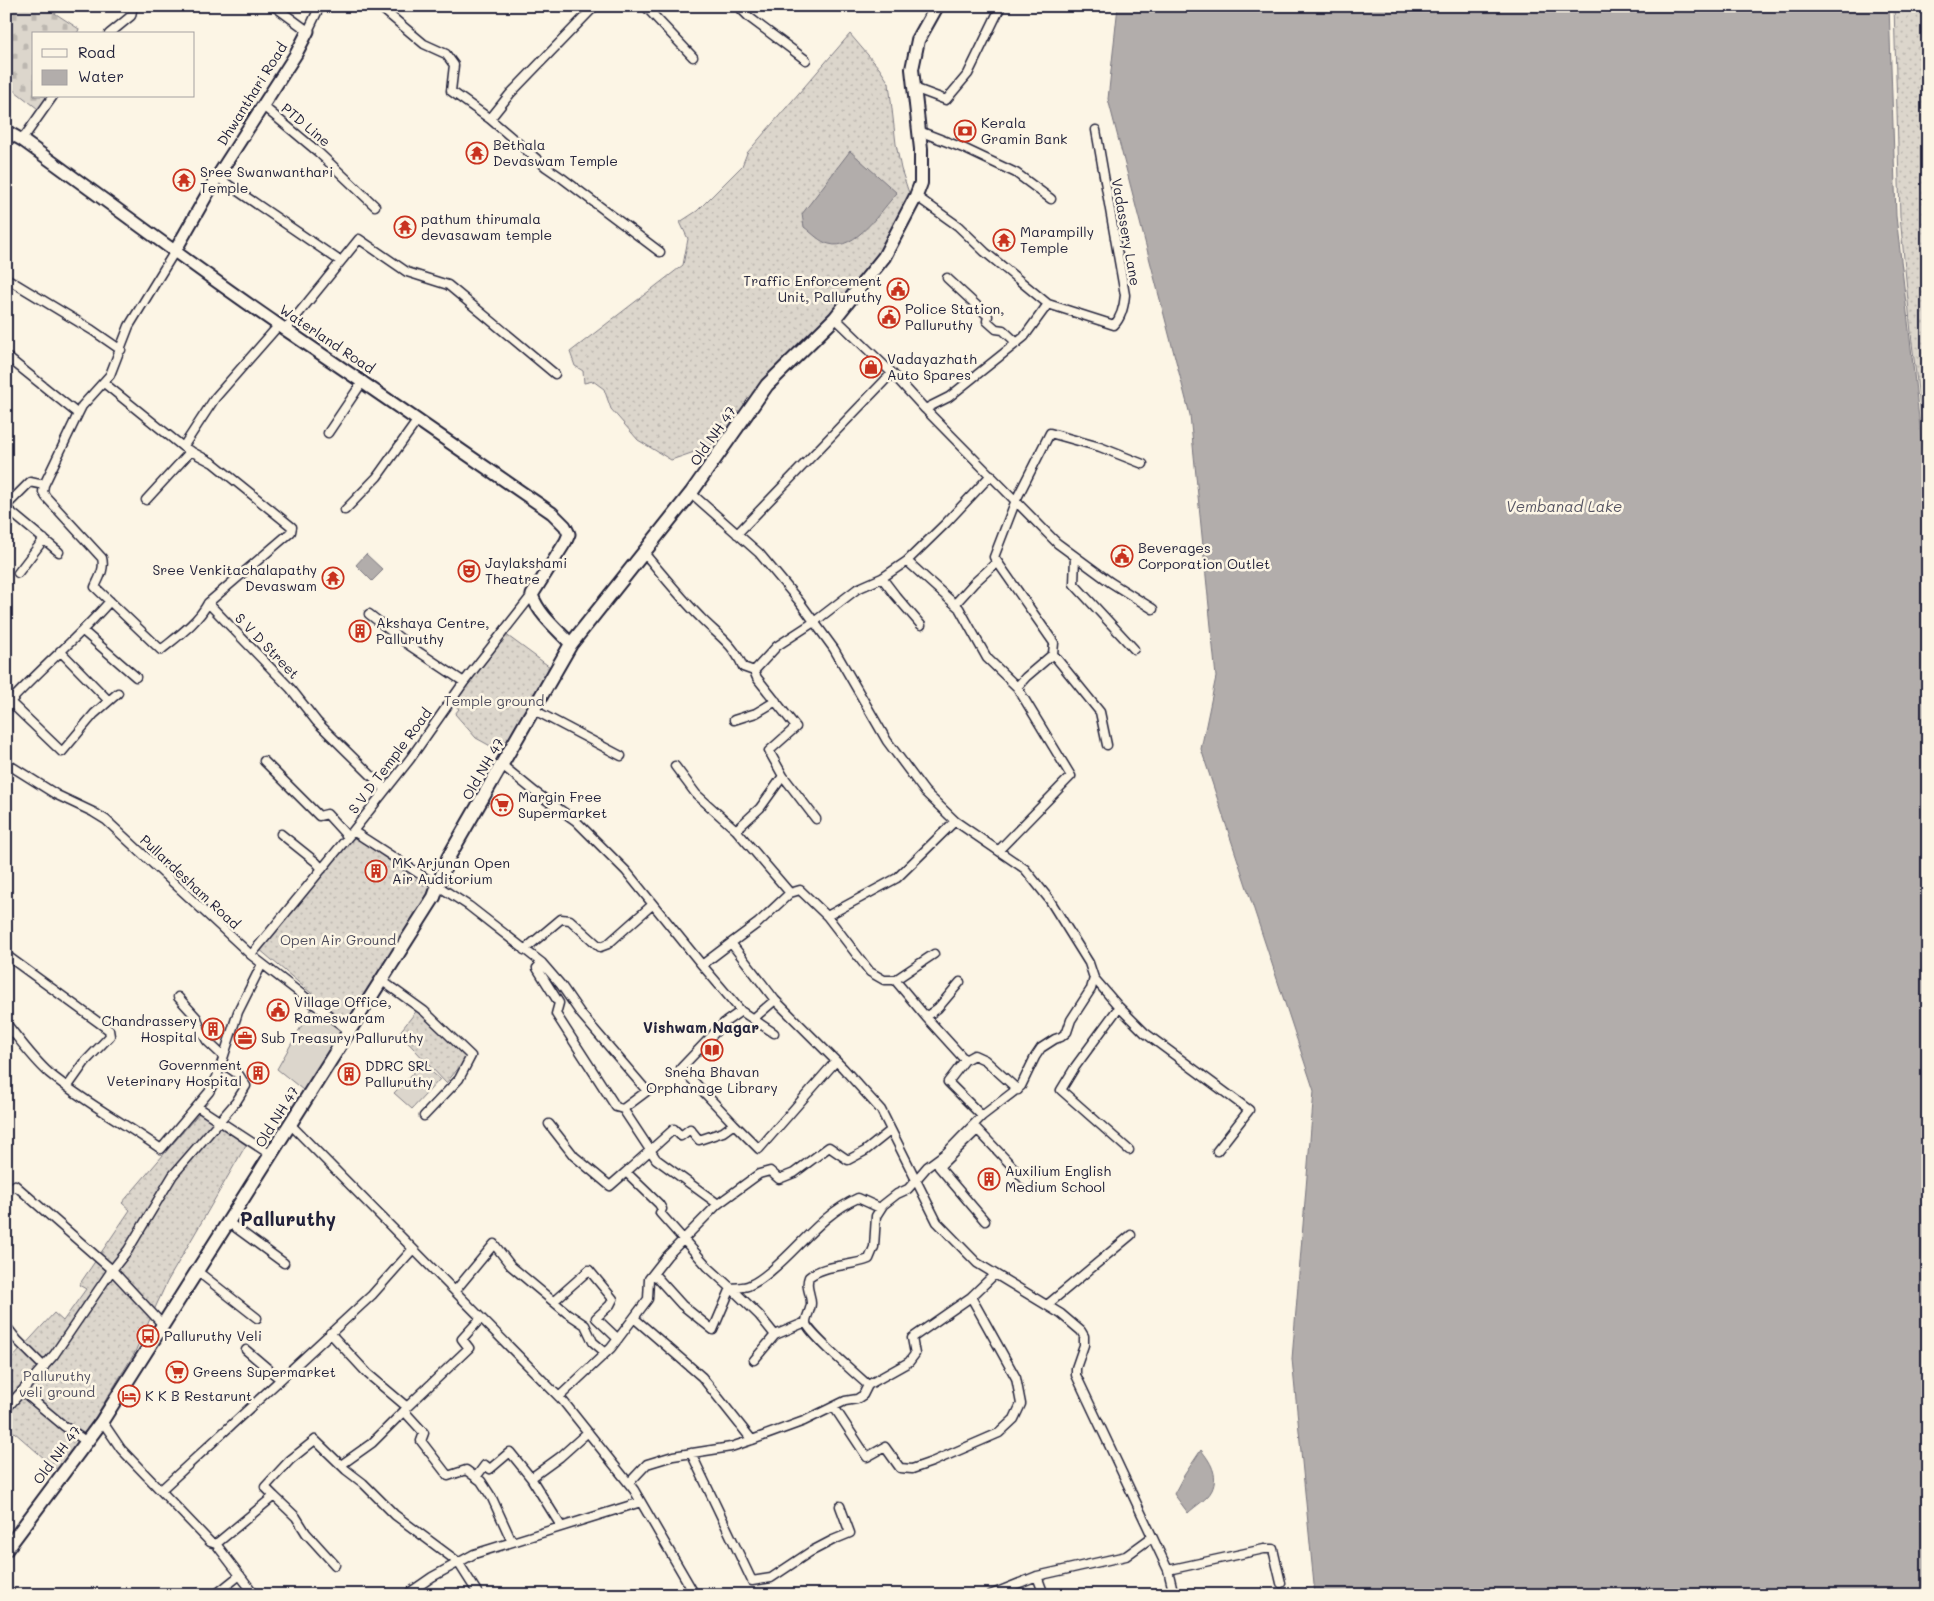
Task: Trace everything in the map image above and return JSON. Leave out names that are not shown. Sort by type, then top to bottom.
[{"type":"main road","name":"Old NH 47","points":[[7,1548],[102,1421],[434,897],[448,858],[571,644],[691,493],[767,385],[836,318],[884,256],[921,183],[921,150],[912,69],[918,40],[937,6]]},
{"type":"main road","name":"Dhwanthari Road","points":[[175,251],[217,177],[296,54],[308,31]]},
{"type":"main road","name":"Waterland Road","points":[[6,131],[22,140],[282,327],[552,513],[565,526],[569,534],[532,595]]},
{"type":"main road","points":[[532,595],[535,604],[541,612],[571,644]]},
{"type":"street","points":[[112,32],[132,16],[132,11],[127,6]]},
{"type":"street","points":[[274,6],[308,31],[320,6]]},
{"type":"street","points":[[379,6],[424,44],[446,54],[454,65],[451,91],[490,119],[546,168],[660,252]]},
{"type":"street","points":[[490,119],[510,94],[595,6]]},
{"type":"street","points":[[645,6],[693,57]]},
{"type":"street","points":[[738,6],[750,18],[806,60]]},
{"type":"street","points":[[914,88],[946,100],[968,74],[1001,6]]},
{"type":"street","points":[[22,140],[52,98]]},
{"type":"street","name":"PTD Line","points":[[263,106],[318,152],[375,206]]},
{"type":"street","name":"Vadassery Lane","points":[[1048,304],[1114,325],[1124,305],[1125,296],[1096,130]]},
{"type":"street","points":[[919,131],[963,148],[1016,173],[1051,199]]},
{"type":"street","points":[[217,177],[340,262]]},
{"type":"street","points":[[916,196],[958,226],[985,252],[1048,304],[1024,337],[1017,343],[949,397],[925,409]]},
{"type":"street","points":[[183,447],[215,398],[282,327],[359,239],[407,272],[448,285],[555,374]]},
{"type":"street","points":[[104,383],[183,447],[213,463],[292,527],[292,532],[208,603],[205,609],[184,632],[161,650],[95,587],[103,569],[102,558],[43,492],[44,485],[82,406],[110,375],[129,326],[175,251]]},
{"type":"street","points":[[6,278],[92,330],[121,350]]},
{"type":"street","points":[[947,278],[988,316],[988,321],[996,328],[1003,330],[1017,343]]},
{"type":"street","points":[[836,318],[892,372],[925,409],[1058,543],[1110,582],[1153,609]]},
{"type":"street","points":[[6,356],[78,414]]},
{"type":"street","points":[[737,534],[892,372]]},
{"type":"street","points":[[328,433],[363,381]]},
{"type":"street","points":[[345,510],[377,477],[417,421]]},
{"type":"street","points":[[1107,745],[1100,712],[1053,654],[1054,643],[994,557],[1016,500],[1050,433],[1100,447],[1143,464]]},
{"type":"street","points":[[146,500],[191,451]]},
{"type":"street","points":[[754,671],[777,646],[814,622],[857,589],[882,578],[907,561],[991,475]]},
{"type":"street","points":[[44,485],[30,482],[6,507],[59,552]]},
{"type":"street","points":[[691,493],[759,554],[799,601],[834,649],[887,741],[925,792],[955,821],[1025,869],[1049,899],[1089,963],[1094,978],[1119,1007],[1145,1033],[1249,1110],[1217,1151]]},
{"type":"street","points":[[18,573],[44,539]]},
{"type":"street","points":[[644,553],[701,618],[728,643],[738,655],[742,667],[754,671],[757,678],[796,727],[769,751],[782,776],[816,819]]},
{"type":"street","points":[[1075,557],[1074,584],[1134,649]]},
{"type":"street","points":[[907,561],[959,608],[987,658],[1017,687],[1071,776],[999,850]]},
{"type":"street","points":[[954,604],[997,562]]},
{"type":"street","points":[[882,578],[921,625]]},
{"type":"street","name":"S V D Temple Road","points":[[251,955],[322,870],[410,759],[464,682],[532,595]]},
{"type":"street","points":[[110,602],[84,631],[60,651],[8,705],[62,752],[94,714],[118,692]]},
{"type":"street","name":"S V D Street","points":[[208,603],[291,689],[317,722],[385,789]]},
{"type":"street","points":[[369,614],[410,646],[464,682]]},
{"type":"street","points":[[84,631],[136,677]]},
{"type":"street","points":[[60,651],[108,700]]},
{"type":"street","points":[[1017,687],[1053,654]]},
{"type":"street","points":[[734,720],[756,713],[776,701]]},
{"type":"street","points":[[534,710],[620,756]]},
{"type":"street","points":[[264,760],[319,816],[327,814],[351,834],[469,906],[542,963],[561,985],[586,1020],[647,1091],[623,1109]]},
{"type":"street","name":"Pullardesham Road","points":[[6,763],[57,795],[106,820],[251,955],[349,1031]]},
{"type":"street","points":[[502,765],[535,792],[576,821],[626,871],[741,1011],[774,1033]]},
{"type":"street","points":[[675,766],[696,794],[736,830],[790,893]]},
{"type":"street","points":[[736,830],[760,808],[782,776]]},
{"type":"street","points":[[827,916],[897,878],[955,821]]},
{"type":"street","points":[[281,834],[316,862],[322,870]]},
{"type":"street","points":[[702,965],[758,923],[790,893],[800,890],[827,916],[870,972],[884,980],[895,980],[934,954]]},
{"type":"street","points":[[524,950],[561,919],[570,920],[600,947],[608,944],[652,905]]},
{"type":"street","points":[[732,943],[775,1000],[836,1061],[881,1110],[937,1222],[977,1262],[1076,1325],[1084,1336],[1084,1345],[1076,1368],[1076,1375],[1168,1570],[1174,1595]]},
{"type":"street","points":[[6,956],[111,1033],[85,1062],[68,1086]]},
{"type":"street","points":[[542,963],[537,968],[559,1003],[556,1014],[616,1107],[623,1109],[656,1159],[718,1204]]},
{"type":"street","points":[[6,1023],[48,1072],[68,1086],[80,1098],[138,1133],[160,1149],[209,1092],[238,1012],[262,964]]},
{"type":"street","points":[[985,1221],[939,1167],[975,1128],[982,1116],[1018,1090],[1034,1057],[1041,1048],[1067,1032],[1071,1020],[1091,989],[1094,978]]},
{"type":"street","points":[[381,980],[424,1012],[471,1056],[460,1079],[424,1116]]},
{"type":"street","points":[[895,980],[965,1060]]},
{"type":"street","points":[[926,1017],[938,1008],[960,982]]},
{"type":"street","points":[[6,1409],[54,1355],[112,1270],[128,1250],[173,1175],[236,1102],[246,1086],[239,1075],[222,1060],[201,1031],[197,1018],[178,997]]},
{"type":"street","points":[[753,1019],[775,1000]]},
{"type":"street","points":[[1119,1007],[1075,1067],[1061,1090],[1129,1150]]},
{"type":"street","points":[[741,1011],[724,1023],[681,1068],[759,1149],[836,1061]]},
{"type":"street","points":[[982,1116],[948,1082],[965,1060],[974,1055],[985,1060],[1018,1090]]},
{"type":"street","points":[[198,1106],[270,1155]]},
{"type":"street","points":[[290,1124],[559,1397],[629,1483],[695,1595]]},
{"type":"street","points":[[549,1124],[574,1156],[610,1186],[674,1129],[682,1136],[690,1129],[699,1140],[722,1132],[734,1124]]},
{"type":"street","points":[[868,1385],[807,1326],[806,1322],[811,1302],[806,1284],[809,1278],[823,1269],[850,1265],[868,1259],[874,1247],[874,1224],[880,1208],[897,1194],[908,1188],[927,1167],[975,1128]]},
{"type":"street","points":[[975,1128],[1030,1185]]},
{"type":"street","points":[[559,1397],[606,1353],[618,1339],[648,1300],[650,1279],[667,1256],[718,1204],[759,1174],[770,1171],[779,1179],[794,1173],[829,1147],[848,1160],[865,1152],[890,1131]]},
{"type":"street","points":[[626,1172],[659,1204],[662,1208],[660,1212],[708,1267],[759,1315],[775,1335]]},
{"type":"street","points":[[6,1193],[16,1185],[112,1270],[163,1325]]},
{"type":"street","points":[[731,1288],[749,1286],[767,1274],[791,1254],[824,1219],[843,1205],[858,1198],[880,1208]]},
{"type":"street","points":[[228,1222],[284,1263]]},
{"type":"street","points":[[1047,1305],[1131,1235]]},
{"type":"street","points":[[455,1291],[494,1244],[511,1266],[585,1324],[593,1342],[606,1353]]},
{"type":"street","points":[[161,1490],[372,1295],[413,1249]]},
{"type":"street","points":[[554,1301],[589,1270],[613,1299],[596,1318],[618,1339]]},
{"type":"street","points":[[197,1271],[257,1318]]},
{"type":"street","points":[[654,1274],[682,1305],[713,1330],[731,1288]]},
{"type":"street","points":[[629,1483],[647,1464],[672,1456],[731,1447],[804,1421],[845,1401],[857,1399],[863,1395],[868,1385],[908,1362],[915,1354],[912,1338],[971,1297],[994,1274]]},
{"type":"street","points":[[834,1407],[867,1457],[885,1447],[900,1468],[912,1469],[932,1462],[1000,1433],[1014,1419],[1020,1404],[1019,1389],[1016,1378],[971,1297]]},
{"type":"street","points":[[341,1465],[372,1443],[469,1348],[462,1339],[481,1318]]},
{"type":"street","points":[[634,1318],[702,1377],[752,1440]]},
{"type":"street","points":[[754,1360],[775,1335],[806,1322]]},
{"type":"street","points":[[6,1326],[44,1367]]},
{"type":"street","points":[[330,1333],[368,1374],[405,1409],[424,1433],[421,1441],[448,1476],[466,1470],[481,1481],[492,1498],[512,1542]]},
{"type":"street","points":[[246,1350],[280,1379]]},
{"type":"street","points":[[22,1391],[86,1442]]},
{"type":"street","points":[[102,1421],[121,1449],[210,1542],[216,1544],[255,1595]]},
{"type":"street","points":[[531,1478],[560,1457],[588,1432]]},
{"type":"street","points":[[335,1565],[306,1533],[296,1517],[265,1487],[290,1460],[315,1440],[395,1515],[458,1562],[479,1595]]},
{"type":"street","points":[[476,1477],[485,1465],[490,1468],[510,1452],[531,1478],[561,1526]]},
{"type":"street","points":[[691,1454],[752,1581],[771,1578],[810,1552],[850,1533],[840,1506]]},
{"type":"street","points":[[216,1544],[274,1496]]},
{"type":"street","points":[[406,1595],[432,1576],[474,1554],[641,1502]]},
{"type":"street","points":[[990,1595],[1036,1576],[1126,1556],[1152,1537]]},
{"type":"street","points":[[1168,1570],[1264,1549],[1273,1549],[1281,1583]]},
{"type":"street","points":[[215,1595],[240,1575]]},
{"type":"street","points":[[1036,1576],[1044,1595]]},
{"type":"green space","points":[[6,6],[44,6],[79,29],[78,32],[32,32],[32,98],[48,98],[42,112],[6,84]]},
{"type":"green space","points":[[1894,6],[1923,6],[1928,147],[1928,468],[1912,343],[1900,216]]},
{"type":"green space","points":[[850,34],[879,68],[889,83],[896,144],[901,169],[911,199],[874,264],[741,419],[709,447],[671,460],[638,440],[611,409],[604,389],[593,381],[584,383],[583,371],[575,366],[570,352],[683,265],[688,239],[680,222],[697,211],[742,166],[747,153]]},
{"type":"green space","name":"Temple ground","points":[[501,631],[554,670],[505,754],[476,738],[455,714],[459,709],[452,703]]},
{"type":"green space","name":"Open Air Ground","points":[[353,835],[433,892],[350,1026],[259,949]]},
{"type":"green space","points":[[314,1004],[347,1031],[308,1094],[277,1069]]},
{"type":"green space","points":[[418,1009],[468,1057],[446,1083],[399,1033]]},
{"type":"green space","points":[[422,1064],[440,1079],[412,1109],[394,1093]]},
{"type":"green space","name":"Palluruthy veli ground","points":[[200,1112],[246,1145],[167,1282],[134,1354],[61,1473],[6,1425],[6,1368],[10,1361],[54,1313],[63,1321],[86,1289],[79,1285],[130,1210],[122,1203]]},
{"type":"water","name":"Vembanad Lake","points":[[1118,6],[1889,6],[1896,216],[1928,497],[1928,1595],[1315,1595],[1292,1359],[1314,1091],[1201,749],[1216,677],[1190,415],[1108,99]]},
{"type":"water","points":[[850,151],[897,193],[858,236],[839,245],[829,244],[804,227],[802,214]]},
{"type":"water","points":[[366,554],[383,570],[372,581],[356,565]]},
{"type":"water","points":[[1201,1450],[1213,1468],[1214,1484],[1208,1496],[1188,1513],[1174,1494]]},
{"type":"place","name":"Kerala Gramin Bank","points":[[965,131]]},
{"type":"place","name":"Bethala Devaswam Temple","points":[[477,153]]},
{"type":"place","name":"Sree Swanwanthari Temple","points":[[184,180]]},
{"type":"place","name":"pathum thirumala devasawam temple","points":[[405,227]]},
{"type":"place","name":"Marampilly Temple","points":[[1004,240]]},
{"type":"place","name":"Traffic Enforcement Unit, Palluruthy","points":[[898,289]]},
{"type":"place","name":"Police Station, Palluruthy","points":[[889,317]]},
{"type":"place","name":"Vadayazhath Auto Spares","points":[[871,367]]},
{"type":"place","name":"Beverages Corporation Outlet","points":[[1122,556]]},
{"type":"place","name":"Jaylakshami Theatre","points":[[469,571]]},
{"type":"place","name":"Sree Venkitachalapathy Devaswam","points":[[333,578]]},
{"type":"place","name":"Akshaya Centre, Palluruthy","points":[[360,631]]},
{"type":"place","name":"Margin Free Supermarket","points":[[502,805]]},
{"type":"place","name":"MK Arjunan Open Air Auditorium","points":[[376,871]]},
{"type":"place","name":"Village Office, Rameswaram","points":[[278,1010]]},
{"type":"place","name":"Chandrassery Hospital","points":[[213,1029]]},
{"type":"place","name":"Sub Treasury Palluruthy","points":[[245,1038]]},
{"type":"place","name":"Sneha Bhavan Orphanage Library","points":[[712,1050]]},
{"type":"place","name":"Government Veterinary Hospital","points":[[258,1073]]},
{"type":"place","name":"DDRC SRL Palluruthy","points":[[349,1074]]},
{"type":"place","name":"Auxilium English Medium School","points":[[989,1179]]},
{"type":"place","name":"Palluruthy Veli","points":[[148,1336]]},
{"type":"place","name":"Greens Supermarket","points":[[177,1372]]},
{"type":"place","name":"K K B Restarunt","points":[[129,1396]]},
{"type":"district","name":"Vishwam Nagar","points":[[701,1028]]},
{"type":"district","name":"Palluruthy","points":[[288,1219]]}]
